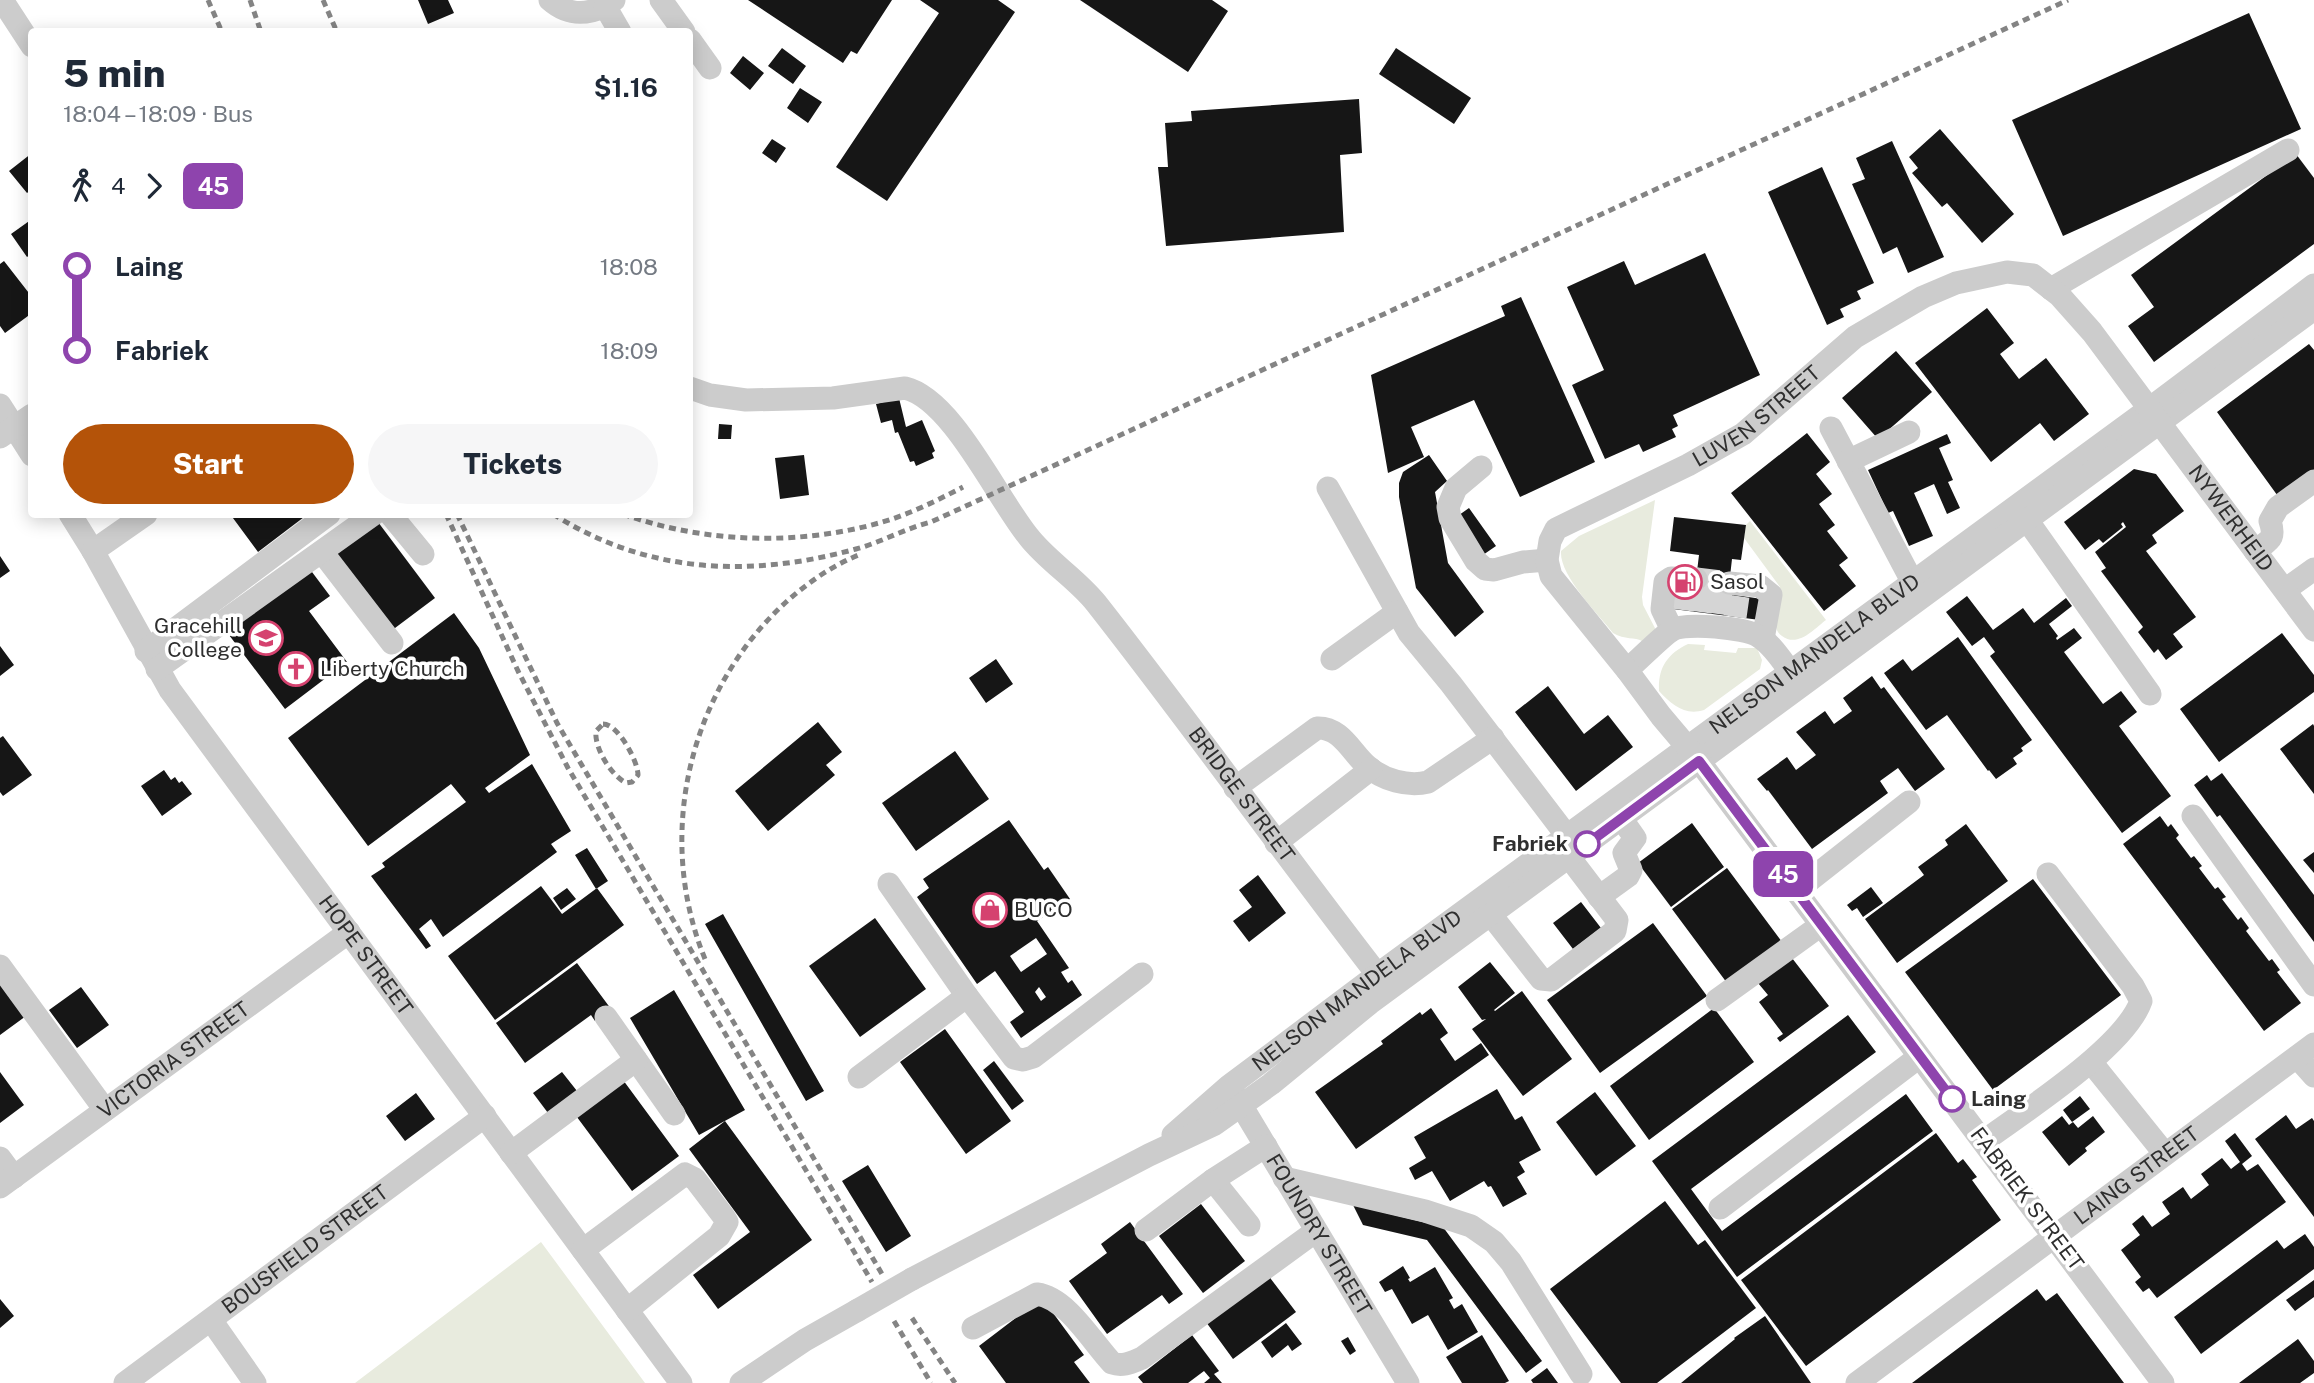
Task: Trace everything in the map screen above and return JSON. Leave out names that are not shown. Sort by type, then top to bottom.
[{"type":"street","points":[[550,0],[561,10],[581,13],[591,13],[609,3],[618,28]]},
{"type":"street","points":[[661,0],[681,28]]},
{"type":"street","points":[[8,2],[28,39]]},
{"type":"street","points":[[693,44],[710,68]]},
{"type":"street","points":[[2051,289],[2288,149]]},
{"type":"street","name":"LUVEN STREET","points":[[1547,560],[1550,541],[1556,529],[1688,465],[1743,434],[1855,338],[1923,297],[1956,283],[2007,272],[2033,275],[2051,289],[2092,332],[2154,415]]},
{"type":"street","name":"NELSON MANDELA BLVD","points":[[741,1383],[805,1340],[912,1279],[1142,1159],[1236,1095],[1383,982],[1693,753],[2027,520],[2314,285]]},
{"type":"street","name":"NELSON MANDELA BLVD","points":[[1383,982],[1491,915],[1568,847],[1621,818],[1693,753],[1791,672],[1913,583],[2154,415],[2314,309]]},
{"type":"street","name":"BRIDGE STREET","points":[[693,389],[710,395],[746,400],[833,398],[896,388],[916,391],[927,398],[956,430],[1030,539],[1093,600],[1383,982]]},
{"type":"street","points":[[0,405],[28,448]]},
{"type":"street","name":"NYWERHEID","points":[[2154,415],[2314,630]]},
{"type":"street","points":[[1831,428],[1913,583]]},
{"type":"street","points":[[1848,461],[1909,432]]},
{"type":"street","points":[[1481,467],[1456,488],[1448,507],[1450,518],[1476,561],[1485,569],[1494,570],[1523,562],[1547,560],[1551,576],[1693,753]]},
{"type":"street","points":[[2255,551],[2272,538],[2274,534],[2270,521],[2278,507],[2314,481]]},
{"type":"street","points":[[1328,488],[1409,633],[1493,738],[1617,920],[1615,931],[1551,981],[1541,979],[1491,915]]},
{"type":"street","name":"HOPE STREET","points":[[72,518],[170,690],[681,1383]]},
{"type":"street","points":[[93,551],[140,518]]},
{"type":"street","points":[[152,660],[324,518]]},
{"type":"street","points":[[152,660],[321,552],[368,518]]},
{"type":"street","points":[[393,518],[423,554]]},
{"type":"street","points":[[2027,520],[2150,694]]},
{"type":"street","points":[[321,552],[392,643]]},
{"type":"street","points":[[2285,590],[2314,569]]},
{"type":"street","points":[[1627,670],[1719,609],[1768,643],[1791,672]]},
{"type":"street","points":[[1332,659],[1397,612]]},
{"type":"street","points":[[1235,788],[1321,727],[1336,732],[1371,769],[1397,781],[1416,785],[1428,782],[1493,738]]},
{"type":"street","name":"FABRIEK STREET","points":[[1693,753],[2163,1383]]},
{"type":"street","points":[[1276,843],[1371,769]]},
{"type":"street","points":[[1796,891],[1909,802]]},
{"type":"street","points":[[2193,816],[2314,985]]},
{"type":"street","points":[[1599,897],[1628,876],[1631,870],[1624,853],[1635,838],[1621,818]]},
{"type":"street","points":[[1984,1141],[2091,1062],[2137,1014],[2141,1001],[2133,986],[2048,874]]},
{"type":"street","points":[[889,884],[1014,1058],[1023,1060],[1033,1057],[1142,974]]},
{"type":"street","points":[[1717,1000],[1821,925]]},
{"type":"street","name":"VICTORIA STREET","points":[[7,1182],[349,932]]},
{"type":"street","points":[[0,966],[106,1110]]},
{"type":"street","points":[[859,1077],[967,996]]},
{"type":"street","points":[[606,1017],[674,1114]]},
{"type":"street","points":[[2306,1050],[2314,1076]]},
{"type":"street","name":"LAING STREET","points":[[1857,1383],[2306,1050]]},
{"type":"street","points":[[1720,1208],[1919,1057]]},
{"type":"street","points":[[511,1153],[636,1060]]},
{"type":"street","points":[[2091,1062],[2165,1154]]},
{"type":"street","name":"FOUNDRY STREET","points":[[1236,1095],[1408,1383]]},
{"type":"street","name":"BOUSFIELD STREET","points":[[125,1383],[485,1116]]},
{"type":"street","points":[[1146,1230],[1213,1180],[1266,1146]]},
{"type":"street","points":[[0,1158],[7,1182]]},
{"type":"street","points":[[583,1250],[685,1174],[695,1179],[724,1217],[727,1222],[719,1236],[627,1310]]},
{"type":"street","points":[[1284,1178],[1425,1211],[1471,1226],[1494,1242],[1511,1262],[1581,1374]]},
{"type":"street","points":[[1213,1180],[1249,1225]]},
{"type":"street","points":[[973,1328],[1037,1294],[1046,1296],[1075,1320],[1112,1363],[1129,1364],[1316,1231]]},
{"type":"street","points":[[211,1320],[255,1383]]},
{"type":"shaded area","points":[[1655,500],[1642,597],[1643,605],[1656,630],[1642,641],[1613,633],[1572,582],[1562,561],[1561,551],[1579,536]]},
{"type":"shaded area","points":[[1750,521],[1826,620],[1800,639],[1788,639],[1777,630],[1780,587],[1744,538],[1746,525]]},
{"type":"shaded area","points":[[1688,644],[1705,645],[1704,650],[1736,653],[1738,648],[1757,648],[1762,660],[1760,669],[1704,710],[1685,710],[1674,705],[1659,691],[1659,683],[1662,669],[1669,657]]},
{"type":"shaded area","points":[[541,1242],[645,1383],[355,1383]]},
{"type":"building","points":[[418,0],[448,0],[454,13],[428,24]]},
{"type":"building","points":[[748,0],[892,0],[857,54],[851,51],[843,63]]},
{"type":"building","points":[[920,0],[998,0],[1015,12],[887,201],[836,167],[939,13]]},
{"type":"building","points":[[1080,0],[1212,0],[1228,11],[1188,72]]},
{"type":"building","points":[[2249,13],[2301,129],[2063,236],[2012,120]]},
{"type":"building","points":[[782,48],[806,66],[793,84],[768,66]]},
{"type":"building","points":[[1396,48],[1471,98],[1454,124],[1379,74]]},
{"type":"building","points":[[743,56],[764,73],[750,90],[730,73]]},
{"type":"building","points":[[800,88],[822,102],[808,123],[787,108]]},
{"type":"building","points":[[1359,99],[1362,153],[1340,155],[1344,232],[1166,246],[1158,167],[1168,167],[1165,123],[1192,121],[1191,111]]},
{"type":"building","points":[[1940,129],[2014,214],[1982,243],[1947,203],[1942,207],[1912,173],[1918,168],[1909,157]]},
{"type":"building","points":[[772,139],[786,148],[776,163],[762,153]]},
{"type":"building","points":[[1892,141],[1944,257],[1908,273],[1897,247],[1883,254],[1852,184],[1865,179],[1856,158]]},
{"type":"building","points":[[2296,154],[2314,178],[2314,244],[2154,362],[2128,326],[2154,307],[2131,275]]},
{"type":"building","points":[[28,156],[28,192],[27,193],[9,171]]},
{"type":"building","points":[[1822,167],[1874,283],[1857,291],[1861,299],[1840,309],[1844,317],[1827,325],[1768,192]]},
{"type":"building","points":[[28,222],[27,257],[11,234]]},
{"type":"building","points":[[1705,253],[1760,375],[1673,415],[1678,426],[1672,429],[1676,437],[1643,452],[1639,444],[1605,459],[1572,385],[1604,370],[1567,287],[1624,261],[1635,285]]},
{"type":"building","points":[[4,261],[28,292],[28,316],[5,333],[0,326],[0,264]]},
{"type":"building","points":[[1521,297],[1595,462],[1520,497],[1474,400],[1411,427],[1424,457],[1388,473],[1371,375],[1505,316],[1501,306]]},
{"type":"building","points":[[1987,308],[2014,343],[2000,354],[2019,379],[2046,358],[2089,414],[2054,441],[2040,423],[1991,462],[1915,363]]},
{"type":"building","points":[[2309,344],[2314,350],[2314,474],[2280,499],[2217,412]]},
{"type":"building","points":[[1896,351],[1932,392],[1878,439],[1842,398]]},
{"type":"building","points":[[899,398],[906,427],[922,420],[935,451],[932,453],[934,458],[916,466],[914,461],[910,462],[898,432],[895,433],[892,420],[881,423],[876,404]]},
{"type":"building","points":[[719,424],[732,425],[731,439],[718,439]]},
{"type":"building","points":[[1807,433],[1830,462],[1816,474],[1832,494],[1819,504],[1835,525],[1827,531],[1848,558],[1839,565],[1856,586],[1824,611],[1731,493]]},
{"type":"building","points":[[1947,434],[1951,443],[1939,448],[1953,480],[1948,482],[1960,508],[1947,514],[1934,484],[1914,493],[1933,536],[1909,546],[1893,511],[1888,513],[1868,470]]},
{"type":"building","points":[[804,455],[809,495],[780,499],[775,458]]},
{"type":"building","points":[[1429,455],[1447,481],[1435,492],[1448,563],[1484,612],[1455,637],[1416,588],[1399,497],[1399,483],[1403,472]]},
{"type":"building","points":[[2134,469],[2156,474],[2184,511],[2152,535],[2157,543],[2146,551],[2196,617],[2173,634],[2183,647],[2166,660],[2158,649],[2154,653],[2138,632],[2143,627],[2101,571],[2106,568],[2095,552],[2126,527],[2123,522],[2123,527],[2103,543],[2099,539],[2085,550],[2064,522]]},
{"type":"building","points":[[1469,508],[1496,546],[1480,557],[1452,520]]},
{"type":"building","points":[[1674,517],[1746,525],[1741,560],[1732,559],[1728,594],[1762,599],[1760,620],[1673,609],[1676,586],[1695,588],[1699,555],[1670,551]]},
{"type":"building","points":[[233,518],[303,518],[258,552]]},
{"type":"building","points":[[378,522],[435,598],[391,631],[334,556]]},
{"type":"building","points":[[0,556],[10,571],[0,578]]},
{"type":"building","points":[[309,568],[330,596],[309,611],[347,662],[285,709],[226,631]]},
{"type":"building","points":[[1967,596],[1993,630],[2023,608],[2034,623],[2066,598],[2072,606],[2049,624],[2058,636],[2057,640],[2074,628],[2082,638],[2064,652],[2103,704],[2121,691],[2137,712],[2119,726],[2171,796],[2122,833],[1990,656],[1995,652],[1984,637],[1972,646],[1946,612]]},
{"type":"building","points":[[454,613],[479,648],[530,755],[485,788],[489,793],[532,764],[571,831],[551,844],[557,852],[443,937],[431,919],[419,929],[431,946],[426,949],[371,876],[385,867],[382,863],[466,802],[451,784],[368,846],[288,738]]},
{"type":"building","points":[[2282,633],[2314,675],[2314,692],[2219,762],[2180,709]]},
{"type":"building","points":[[1958,637],[2032,740],[2013,758],[2017,764],[1996,779],[1947,715],[1926,730],[1884,673],[1903,659],[1912,671]]},
{"type":"building","points":[[0,646],[14,665],[0,676]]},
{"type":"building","points":[[996,659],[1013,684],[986,703],[969,678]]},
{"type":"building","points":[[1872,676],[1881,689],[1884,687],[1945,769],[1915,791],[1898,768],[1880,781],[1888,793],[1812,849],[1757,779],[1787,757],[1796,770],[1816,755],[1796,732],[1825,711],[1834,724],[1852,711],[1843,698]]},
{"type":"building","points":[[1548,686],[1584,734],[1608,715],[1633,747],[1576,791],[1515,712]]},
{"type":"building","points":[[818,722],[842,752],[826,765],[835,775],[768,831],[735,791]]},
{"type":"building","points":[[2313,724],[2314,726],[2314,794],[2280,749]]},
{"type":"building","points":[[3,736],[32,775],[3,796],[0,792],[0,738]]},
{"type":"building","points":[[955,751],[989,799],[916,851],[882,803]]},
{"type":"building","points":[[164,770],[171,780],[175,777],[179,783],[182,781],[192,794],[162,816],[141,786]]},
{"type":"building","points":[[2222,773],[2314,895],[2314,942],[2220,815],[2217,817],[2194,785],[2207,775],[2211,781]]},
{"type":"building","points":[[2160,816],[2168,827],[2171,824],[2179,835],[2176,838],[2191,858],[2194,856],[2202,866],[2199,868],[2215,889],[2218,887],[2226,897],[2222,899],[2238,920],[2241,917],[2249,928],[2246,931],[2269,961],[2272,959],[2280,970],[2277,972],[2301,1003],[2264,1031],[2123,844]]},
{"type":"building","name":"BUCO","points":[[1009,820],[1044,870],[1048,867],[1070,899],[1037,921],[1069,968],[1061,972],[1068,983],[1072,980],[1082,995],[1021,1038],[1010,1022],[1024,1012],[995,971],[977,984],[917,897],[929,888],[923,879]],"holes":[[[1036,938],[1047,954],[1021,972],[1010,956]],[[1039,987],[1046,997],[1041,1001],[1035,992]]]},
{"type":"building","points":[[1692,823],[1724,867],[1671,907],[1638,863]]},
{"type":"building","points":[[1966,824],[2008,881],[1897,963],[1865,919],[1924,875],[1918,867],[1948,845],[1945,840]]},
{"type":"building","points":[[587,848],[608,881],[596,889],[575,855]]},
{"type":"building","points":[[2314,852],[2314,873],[2303,860]]},
{"type":"building","points":[[1727,868],[1782,942],[1727,983],[1672,909]]},
{"type":"building","points":[[1258,875],[1286,913],[1249,942],[1233,921],[1252,907],[1239,890]]},
{"type":"building","points":[[2033,879],[2121,995],[1993,1090],[1905,972]]},
{"type":"building","points":[[541,886],[562,914],[597,888],[624,925],[495,1020],[448,956]]},
{"type":"building","points":[[1871,887],[1883,903],[1863,917],[1857,908],[1852,911],[1847,905]]},
{"type":"building","points":[[567,888],[576,899],[561,910],[553,898]]},
{"type":"building","points":[[1581,902],[1601,928],[1573,949],[1553,923]]},
{"type":"building","points":[[723,914],[824,1091],[806,1101],[705,924]]},
{"type":"building","points":[[875,918],[926,989],[860,1037],[809,966]]},
{"type":"building","points":[[1653,923],[1707,996],[1600,1073],[1547,1000]]},
{"type":"building","points":[[1792,958],[1829,1006],[1780,1042],[1777,1038],[1783,1034],[1759,1002],[1768,995],[1758,983]]},
{"type":"building","points":[[1490,962],[1515,993],[1494,1010],[1522,991],[1572,1059],[1523,1096],[1472,1029],[1486,1019],[1482,1020],[1458,987]]},
{"type":"building","points":[[577,963],[611,1009],[595,1021],[591,1015],[525,1063],[496,1023]]},
{"type":"building","points":[[0,981],[26,1016],[0,1035]]},
{"type":"building","points":[[81,987],[109,1025],[77,1048],[49,1010]]},
{"type":"building","points":[[674,990],[745,1110],[699,1135],[630,1018]]},
{"type":"building","points":[[1431,1008],[1448,1033],[1440,1039],[1455,1061],[1481,1043],[1489,1055],[1356,1149],[1315,1092],[1383,1044],[1381,1041],[1420,1012],[1422,1015]]},
{"type":"building","points":[[1714,1008],[1754,1062],[1649,1140],[1610,1086]]},
{"type":"building","points":[[1848,1015],[1876,1052],[1691,1189],[1722,1231],[1906,1094],[1933,1131],[1737,1277],[1652,1161]]},
{"type":"building","points":[[945,1029],[1011,1121],[966,1154],[900,1062]]},
{"type":"building","points":[[994,1061],[1024,1101],[1012,1110],[983,1070]]},
{"type":"building","points":[[612,1065],[679,1156],[632,1191],[565,1101],[548,1113],[533,1093],[562,1072],[577,1091]]},
{"type":"building","points":[[0,1072],[24,1105],[0,1123]]},
{"type":"building","points":[[1497,1089],[1515,1120],[1522,1116],[1541,1150],[1519,1162],[1525,1172],[1517,1177],[1527,1194],[1503,1207],[1491,1186],[1488,1187],[1484,1181],[1450,1201],[1432,1171],[1415,1180],[1409,1168],[1426,1158],[1414,1137]]},
{"type":"building","points":[[1595,1092],[1636,1146],[1596,1176],[1556,1122]]},
{"type":"building","points":[[416,1093],[435,1119],[405,1141],[386,1116]]},
{"type":"building","points":[[2080,1096],[2090,1109],[2072,1122],[2063,1110]]},
{"type":"building","points":[[2286,1115],[2296,1129],[2312,1118],[2314,1121],[2314,1217],[2255,1139]]},
{"type":"building","points":[[2062,1116],[2069,1125],[2073,1122],[2078,1128],[2093,1116],[2105,1132],[2085,1148],[2087,1151],[2069,1166],[2042,1132]]},
{"type":"building","points":[[725,1121],[812,1240],[718,1309],[693,1275],[750,1232],[689,1149]]},
{"type":"building","points":[[1936,1133],[1958,1163],[1963,1159],[1977,1177],[1972,1180],[2001,1220],[1806,1366],[1741,1280]]},
{"type":"building","points":[[2235,1133],[2252,1156],[2242,1164],[2247,1171],[2258,1164],[2286,1202],[2157,1298],[2149,1288],[2143,1292],[2135,1282],[2141,1277],[2121,1250],[2140,1235],[2132,1224],[2143,1215],[2152,1227],[2170,1214],[2162,1202],[2183,1187],[2191,1199],[2209,1185],[2201,1174],[2222,1158],[2231,1169],[2240,1162],[2225,1141]]},
{"type":"building","points":[[868,1165],[911,1236],[886,1252],[842,1181]]},
{"type":"building","points":[[1665,1201],[1698,1245],[1705,1240],[1756,1308],[1657,1383],[1621,1383],[1550,1289]]},
{"type":"building","points":[[1201,1204],[1245,1261],[1203,1293],[1159,1236]]},
{"type":"building","points":[[1353,1205],[1443,1227],[1542,1361],[1526,1373],[1427,1240],[1363,1225]]},
{"type":"building","points":[[1130,1222],[1183,1294],[1169,1304],[1162,1295],[1107,1334],[1069,1281],[1107,1253],[1101,1244]]},
{"type":"building","points":[[2305,1234],[2314,1247],[2314,1269],[2201,1354],[2174,1317],[2277,1240],[2284,1249]]},
{"type":"building","points":[[1403,1266],[1410,1282],[1435,1267],[1453,1298],[1449,1300],[1454,1309],[1462,1304],[1478,1332],[1448,1350],[1428,1315],[1412,1324],[1392,1289],[1385,1292],[1379,1282]]},
{"type":"building","points":[[1268,1275],[1296,1312],[1233,1359],[1206,1322]]},
{"type":"building","points":[[2314,1280],[2314,1297],[2295,1311],[2286,1300]]},
{"type":"building","points":[[2037,1289],[2046,1301],[2057,1293],[2124,1383],[1912,1383]]},
{"type":"building","points":[[1042,1298],[1084,1355],[1074,1362],[1090,1383],[1006,1383],[979,1346]]},
{"type":"building","points":[[0,1299],[14,1316],[0,1328]]},
{"type":"building","points":[[1765,1316],[1811,1383],[1681,1383],[1734,1338]]},
{"type":"building","points":[[1286,1323],[1302,1344],[1292,1351],[1288,1345],[1272,1358],[1261,1342]]},
{"type":"building","points":[[1192,1335],[1219,1371],[1214,1374],[1222,1383],[1204,1383],[1210,1378],[1204,1371],[1188,1383],[1143,1383],[1138,1377]]},
{"type":"building","points":[[1482,1335],[1509,1381],[1462,1383],[1446,1357]]},
{"type":"building","points":[[1348,1337],[1356,1351],[1350,1355],[1341,1341]]},
{"type":"building","points":[[2298,1339],[2314,1361],[2314,1373],[2300,1383],[2239,1383]]},
{"type":"building","points":[[1547,1368],[1558,1383],[1533,1383],[1531,1380]]},
{"type":"tunnel","points":[[1696,579],[1729,583]]},
{"type":"tunnel","points":[[1700,612],[1704,580]]},
{"type":"tunnel","points":[[1718,614],[1722,583]]},
{"type":"tunnel","points":[[1682,610],[1685,587]]},
{"type":"tunnel","points":[[1735,617],[1738,596]]},
{"type":"railway","points":[[208,0],[220,28]]},
{"type":"railway","points":[[250,0],[260,28]]},
{"type":"railway","points":[[323,0],[335,28]]},
{"type":"railway","points":[[560,518],[625,549],[700,565],[777,564],[866,546],[931,522],[2068,0]]},
{"type":"railway","points":[[635,518],[685,531],[718,536],[783,538],[816,535],[890,520],[963,487]]},
{"type":"railway","points":[[448,518],[518,671],[568,768],[872,1282]]},
{"type":"railway","points":[[459,518],[557,723],[882,1274]]},
{"type":"railway","points":[[705,959],[690,912],[683,864],[683,816],[690,769],[704,723],[725,679],[752,639],[785,603],[821,575],[861,554]]},
{"type":"railway","points":[[603,724],[621,736],[631,753],[638,775],[632,782],[626,783],[620,779],[609,768],[601,753],[596,731],[603,724]]},
{"type":"railway","points":[[912,1318],[955,1383]]},
{"type":"railway","points":[[894,1321],[931,1383]]},
{"type":"bus line","name":"45","points":[[1587,844],[1699,761],[1952,1099]]},
{"type":"place","name":"Sasol","points":[[1685,582]]},
{"type":"place","name":"Gracehill College","points":[[266,638]]},
{"type":"place","name":"Liberty Church","points":[[296,669]]},
{"type":"place","name":"Fabriek","points":[[1587,844]]},
{"type":"place","name":"BUCO","points":[[990,910]]},
{"type":"place","name":"Laing","points":[[1952,1099]]}]
